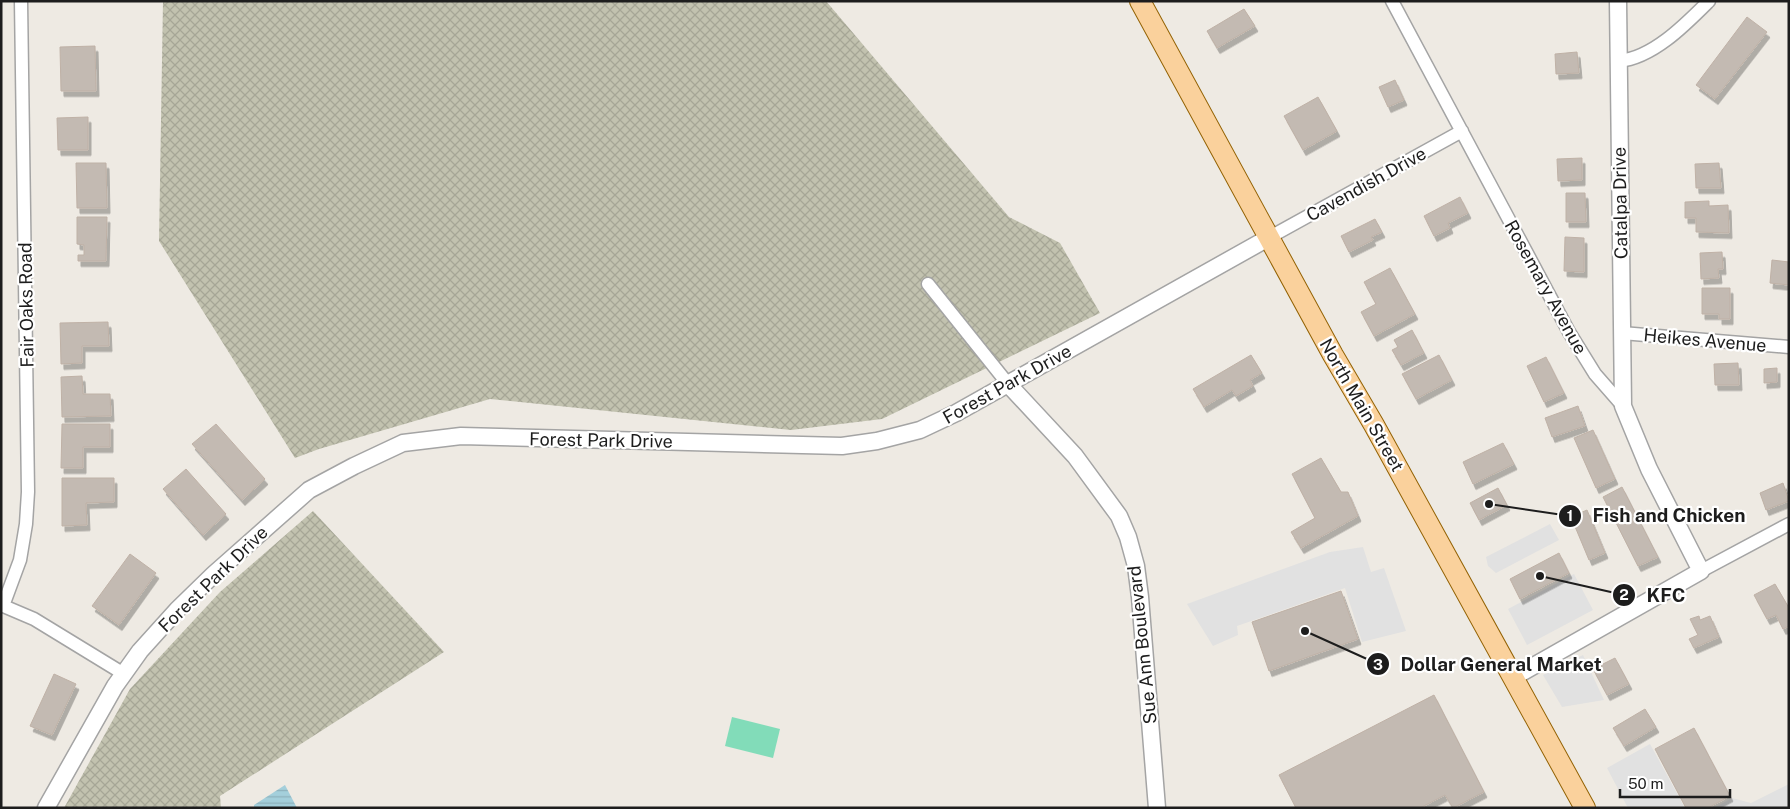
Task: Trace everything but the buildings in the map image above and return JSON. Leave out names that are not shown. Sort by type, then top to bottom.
[{"type":"main road","name":"North Main Street","points":[[1140,1],[1333,355],[1374,425],[1585,808]]},
{"type":"street","name":"Fair Oaks Road","points":[[2,606],[20,560],[26,524],[28,492],[21,1]]},
{"type":"street","name":"Rosemary Avenue","points":[[1392,1],[1569,332],[1595,374],[1623,406],[1649,470],[1701,571]]},
{"type":"street","name":"Catalpa Drive","points":[[1618,1],[1621,380],[1623,406]]},
{"type":"street","points":[[1619,61],[1636,58],[1651,50],[1685,24],[1709,1]]},
{"type":"street","name":"Cavendish Drive","points":[[1270,238],[1462,131]]},
{"type":"street","name":"Forest Park Drive","points":[[46,808],[124,674],[140,651],[177,610],[214,574],[309,490],[354,466],[403,444],[461,436],[842,446],[877,441],[920,430],[956,413],[1270,238]]},
{"type":"street","name":"Sue Ann Boulevard","points":[[928,284],[1008,384],[1075,456],[1119,516],[1128,537],[1136,566],[1157,808]]},
{"type":"street","name":"Heikes Avenue","points":[[1622,333],[1789,347]]},
{"type":"street","points":[[1514,678],[1701,571],[1789,524]]},
{"type":"street","points":[[2,606],[34,619],[124,674]]},
{"type":"shaded area","points":[[163,1],[826,1],[1009,217],[1060,243],[1100,313],[882,419],[791,430],[490,399],[319,449],[295,458],[159,241]]},
{"type":"shaded area","points":[[313,511],[444,652],[220,796],[221,808],[64,808],[130,689],[220,592]]},
{"type":"shaded area","points":[[1550,524],[1559,540],[1496,573],[1488,566],[1486,557]]},
{"type":"shaded area","points":[[1363,547],[1371,572],[1384,568],[1406,631],[1362,642],[1345,588],[1237,626],[1238,635],[1213,646],[1187,604],[1330,552]]},
{"type":"shaded area","points":[[1574,574],[1593,610],[1527,645],[1508,609]]},
{"type":"shaded area","points":[[1583,655],[1604,700],[1562,707],[1543,675]]},
{"type":"shaded area","points":[[1650,744],[1685,808],[1628,808],[1607,768]]},
{"type":"shaded area","points":[[1789,784],[1789,808],[1714,808],[1732,798],[1751,803]]},
{"type":"green space","points":[[732,717],[780,729],[773,758],[725,746]]},
{"type":"water","points":[[285,785],[297,808],[254,808],[254,805]]},
{"type":"place","name":"Fish and Chicken","points":[[1489,504]]},
{"type":"place","name":"KFC","points":[[1540,576]]},
{"type":"place","name":"Dollar General Market","points":[[1305,631]]}]
